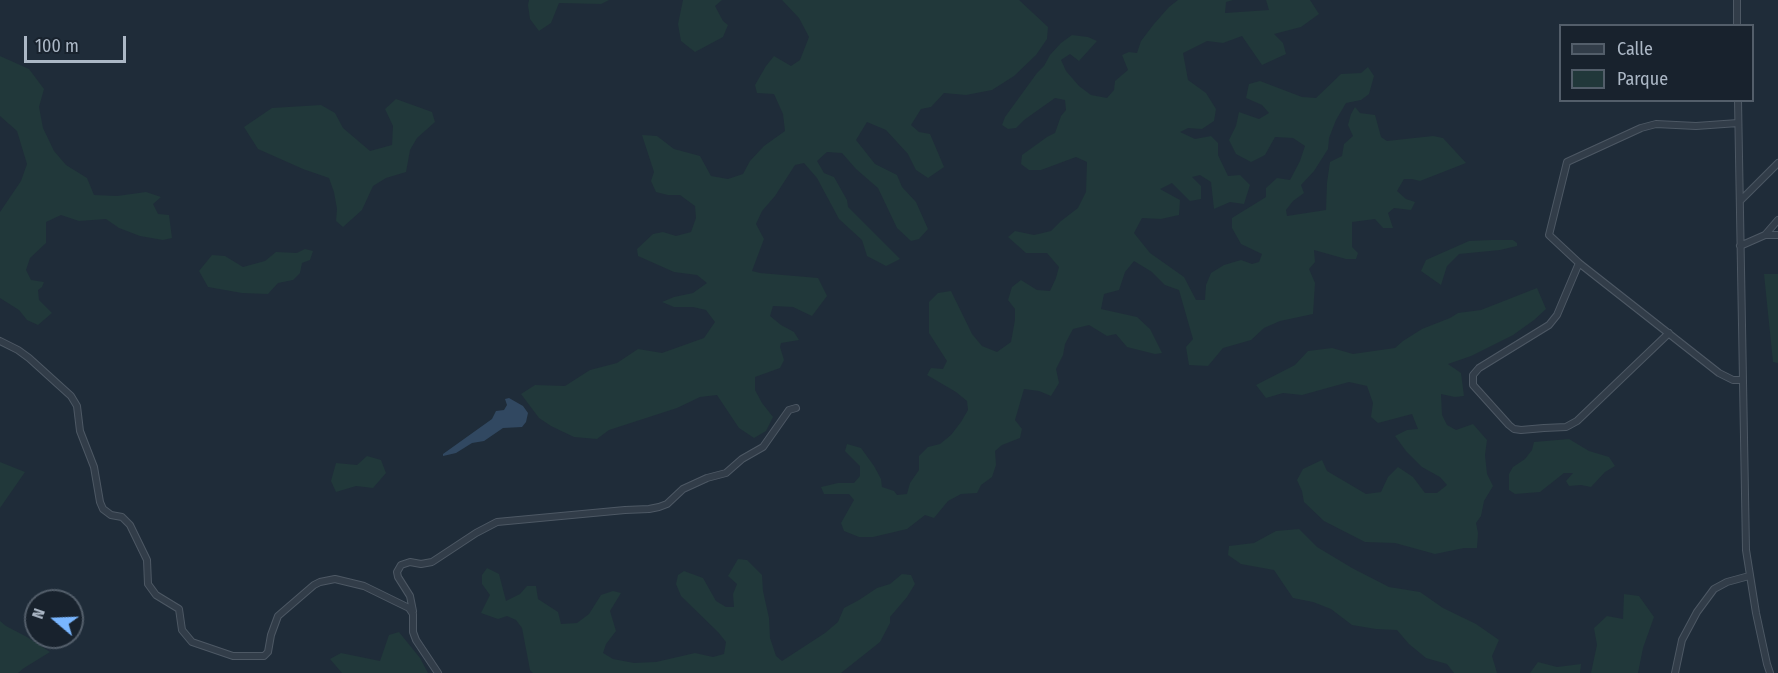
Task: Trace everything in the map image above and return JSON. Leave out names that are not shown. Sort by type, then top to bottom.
[{"type":"street","points":[[1737,0],[1737,24]]},
{"type":"street","points":[[1738,102],[1746,550],[1749,576],[1770,673]]},
{"type":"street","points":[[1738,123],[1696,126],[1656,124],[1641,128],[1567,162],[1549,235],[1579,263],[1719,373],[1733,380],[1743,380]]},
{"type":"street","points":[[1740,201],[1778,163]]},
{"type":"street","points":[[1765,235],[1778,220]]},
{"type":"street","points":[[1740,246],[1765,235],[1778,235]]},
{"type":"street","points":[[1579,263],[1557,315],[1549,325],[1479,368],[1473,375],[1473,385],[1514,429],[1566,427],[1577,421],[1669,333]]},
{"type":"street","points":[[0,341],[29,358],[71,396],[77,406],[80,431],[94,467],[103,510],[122,517],[130,525],[147,560],[148,584],[156,595],[179,609],[182,630],[192,642],[233,656],[264,656],[268,652],[278,616],[314,585],[335,579],[364,586],[409,608],[413,614]]},
{"type":"street","points":[[438,673],[413,632],[410,596],[398,577],[401,564],[432,562],[497,522],[659,507],[683,489],[707,478],[726,473],[742,459],[763,447],[789,410],[796,408]]},
{"type":"street","points":[[1675,673],[1682,640],[1708,596],[1714,589],[1727,582],[1749,576]]},
{"type":"green space","points":[[529,0],[609,0],[601,4],[559,3],[551,23],[539,31],[530,19]]},
{"type":"green space","points":[[683,0],[722,0],[715,6],[723,21],[728,25],[723,37],[695,52],[681,41],[678,24]]},
{"type":"green space","points":[[782,0],[1019,0],[1048,27],[1047,39],[1036,55],[1014,76],[992,90],[966,95],[944,93],[931,107],[921,109],[911,125],[919,132],[930,134],[944,167],[928,178],[916,170],[908,154],[886,130],[867,122],[856,140],[875,164],[897,175],[902,187],[916,202],[928,229],[919,239],[911,241],[897,228],[878,188],[842,153],[827,152],[817,161],[824,173],[834,177],[847,200],[848,207],[900,259],[886,266],[867,256],[862,240],[839,219],[817,178],[804,163],[795,165],[775,196],[762,211],[756,224],[764,239],[752,271],[818,278],[827,296],[812,316],[793,307],[773,306],[770,316],[794,332],[799,340],[781,343],[784,360],[780,368],[755,377],[755,390],[773,417],[766,431],[754,438],[739,428],[717,395],[700,397],[677,408],[609,430],[597,439],[574,437],[551,426],[539,418],[521,394],[535,385],[565,386],[590,370],[617,363],[638,349],[662,353],[704,338],[715,322],[706,310],[674,307],[662,302],[693,293],[707,283],[697,275],[674,272],[638,256],[637,249],[653,234],[663,232],[676,236],[691,232],[696,218],[695,206],[680,195],[656,192],[651,181],[654,172],[642,135],[657,136],[674,149],[700,156],[711,176],[728,179],[743,174],[750,161],[764,146],[785,131],[783,114],[774,94],[757,93],[755,85],[774,56],[791,66],[800,60],[809,37],[799,18]]},
{"type":"green space","points":[[1178,0],[1233,0],[1226,2],[1225,13],[1269,10],[1266,0],[1310,0],[1319,14],[1301,27],[1274,34],[1283,43],[1286,54],[1262,65],[1242,36],[1223,43],[1207,41],[1183,53],[1188,80],[1206,93],[1216,109],[1214,121],[1202,129],[1188,128],[1180,132],[1195,139],[1211,136],[1218,143],[1218,155],[1228,176],[1240,175],[1250,185],[1244,204],[1230,202],[1214,209],[1211,182],[1200,175],[1192,177],[1201,186],[1201,199],[1190,201],[1172,183],[1160,189],[1180,200],[1179,215],[1161,219],[1142,218],[1134,233],[1150,253],[1184,277],[1196,300],[1205,300],[1206,285],[1211,273],[1224,265],[1241,260],[1252,264],[1259,262],[1262,254],[1241,244],[1232,228],[1232,218],[1266,197],[1266,188],[1277,178],[1290,180],[1305,146],[1293,138],[1275,137],[1265,155],[1251,162],[1236,154],[1229,140],[1236,126],[1239,112],[1259,119],[1269,113],[1262,105],[1246,98],[1249,84],[1260,81],[1302,97],[1316,98],[1341,74],[1361,73],[1368,67],[1374,76],[1369,94],[1361,100],[1346,103],[1336,120],[1329,138],[1328,149],[1314,171],[1301,185],[1304,193],[1286,210],[1287,216],[1326,210],[1330,162],[1342,156],[1344,144],[1353,136],[1348,125],[1355,107],[1360,113],[1375,115],[1381,137],[1387,141],[1433,136],[1443,138],[1466,163],[1420,181],[1404,179],[1397,191],[1406,199],[1415,202],[1411,210],[1394,208],[1388,213],[1393,228],[1383,228],[1375,219],[1352,222],[1352,247],[1358,253],[1356,259],[1346,259],[1314,250],[1315,262],[1309,269],[1315,283],[1313,314],[1280,321],[1264,328],[1251,340],[1223,348],[1208,366],[1189,365],[1186,347],[1193,339],[1179,290],[1165,285],[1152,272],[1134,261],[1125,272],[1119,290],[1104,294],[1101,309],[1137,317],[1150,329],[1162,353],[1155,354],[1127,347],[1116,334],[1107,336],[1089,325],[1073,329],[1056,369],[1059,383],[1051,396],[1039,391],[1024,389],[1015,420],[1022,429],[1020,438],[1002,445],[995,451],[996,465],[992,477],[981,485],[977,493],[961,494],[948,501],[934,518],[925,515],[907,529],[873,537],[859,537],[844,531],[841,523],[854,500],[849,494],[824,494],[821,487],[838,483],[854,483],[860,476],[860,466],[845,451],[847,444],[861,448],[881,479],[882,487],[894,491],[897,495],[907,494],[910,483],[919,470],[919,456],[928,447],[940,444],[951,435],[968,410],[967,401],[927,375],[931,368],[943,369],[947,361],[929,333],[929,302],[938,293],[951,291],[972,334],[982,346],[997,352],[1011,342],[1015,309],[1008,300],[1012,287],[1021,280],[1037,290],[1050,291],[1056,278],[1059,267],[1047,253],[1026,253],[1008,237],[1015,231],[1034,235],[1051,231],[1078,208],[1086,192],[1087,162],[1076,157],[1041,170],[1029,170],[1021,164],[1022,155],[1055,133],[1061,116],[1066,110],[1065,100],[1055,98],[1016,128],[1008,129],[1002,125],[1005,117],[1050,55],[1072,35],[1097,41],[1079,61],[1070,54],[1061,60],[1066,71],[1079,86],[1091,95],[1107,98],[1114,90],[1115,81],[1128,70],[1122,55],[1129,52],[1137,53],[1141,41],[1154,24]]},
{"type":"green space","points":[[0,56],[29,69],[44,89],[39,107],[43,128],[54,151],[66,165],[87,178],[94,195],[117,196],[146,192],[161,197],[153,204],[158,214],[169,215],[172,238],[163,240],[140,236],[119,228],[106,219],[79,221],[61,215],[46,222],[46,243],[30,258],[26,270],[31,280],[44,282],[38,290],[39,300],[52,313],[38,325],[27,320],[19,310],[0,298],[0,212],[21,181],[27,164],[17,131],[0,116]]},
{"type":"green space","points":[[396,99],[432,112],[435,122],[417,138],[410,150],[406,172],[386,178],[373,186],[362,210],[343,227],[336,221],[337,209],[329,178],[258,149],[244,127],[272,108],[321,105],[335,113],[343,128],[370,151],[392,145],[393,126],[385,109]]},
{"type":"green space","points":[[1513,240],[1517,246],[1459,254],[1447,266],[1441,285],[1421,271],[1426,260],[1469,241]]},
{"type":"green space","points":[[305,249],[313,251],[310,260],[302,263],[300,273],[293,280],[278,283],[268,294],[242,293],[208,287],[199,271],[212,255],[225,256],[243,267],[265,261],[276,252],[297,253]]},
{"type":"green space","points":[[1764,274],[1778,274],[1778,363],[1773,362]]},
{"type":"green space","points":[[1537,288],[1546,309],[1513,335],[1471,356],[1448,364],[1461,373],[1464,396],[1441,394],[1442,415],[1447,425],[1456,430],[1473,424],[1487,440],[1485,455],[1487,474],[1493,486],[1484,501],[1481,516],[1476,523],[1477,548],[1464,548],[1435,554],[1395,543],[1365,542],[1324,521],[1304,502],[1297,480],[1303,469],[1322,460],[1327,471],[1366,494],[1381,492],[1388,477],[1398,467],[1413,477],[1425,493],[1437,493],[1447,485],[1440,477],[1422,467],[1395,436],[1407,430],[1418,429],[1412,414],[1378,423],[1371,417],[1373,403],[1367,386],[1349,382],[1302,395],[1283,393],[1266,398],[1256,385],[1295,365],[1308,351],[1332,348],[1353,354],[1395,348],[1422,329],[1458,313],[1481,310]]},
{"type":"green space","points":[[1569,439],[1589,451],[1609,457],[1615,466],[1605,472],[1591,487],[1569,486],[1566,481],[1573,473],[1564,473],[1540,492],[1515,494],[1509,490],[1509,474],[1513,467],[1525,459],[1532,450],[1534,442]]},
{"type":"green space","points":[[367,456],[381,460],[386,473],[373,488],[356,486],[336,492],[331,481],[336,463],[357,465]]},
{"type":"green space","points":[[0,462],[25,472],[0,508]]},
{"type":"green space","points":[[1299,529],[1317,547],[1352,568],[1389,587],[1420,592],[1499,640],[1492,656],[1497,673],[1454,673],[1447,664],[1426,658],[1397,630],[1352,625],[1331,609],[1293,598],[1274,570],[1241,564],[1228,555],[1229,546],[1254,543],[1276,531]]},
{"type":"green space","points":[[738,559],[747,560],[762,575],[770,638],[776,656],[782,661],[838,622],[844,608],[877,588],[890,584],[902,574],[911,575],[915,584],[890,617],[890,623],[880,642],[841,673],[533,673],[530,670],[522,628],[516,620],[507,616],[498,619],[481,613],[490,595],[482,584],[482,575],[487,568],[499,574],[506,601],[520,594],[527,586],[536,586],[538,599],[558,612],[561,624],[577,623],[589,614],[601,595],[613,591],[621,593],[610,611],[616,631],[606,644],[603,653],[613,659],[634,663],[656,662],[695,653],[713,657],[724,654],[726,642],[681,596],[676,584],[678,575],[684,571],[703,578],[716,601],[726,607],[734,607],[733,594],[737,584],[728,576]]},
{"type":"green space","points":[[1624,594],[1639,596],[1654,617],[1643,648],[1638,673],[1591,673],[1597,645],[1594,628],[1607,616],[1623,619]]},
{"type":"green space","points":[[0,621],[24,635],[24,649],[45,649],[50,652],[18,673],[0,673]]},
{"type":"green space","points":[[399,632],[420,658],[428,673],[342,673],[330,659],[341,653],[380,661],[389,635]]},
{"type":"green space","points":[[1538,662],[1557,667],[1581,664],[1580,673],[1530,673]]},
{"type":"water","points":[[509,398],[523,406],[528,413],[522,427],[503,428],[484,441],[472,443],[456,453],[443,456],[492,419],[496,411],[504,410],[507,405],[505,399]]}]
